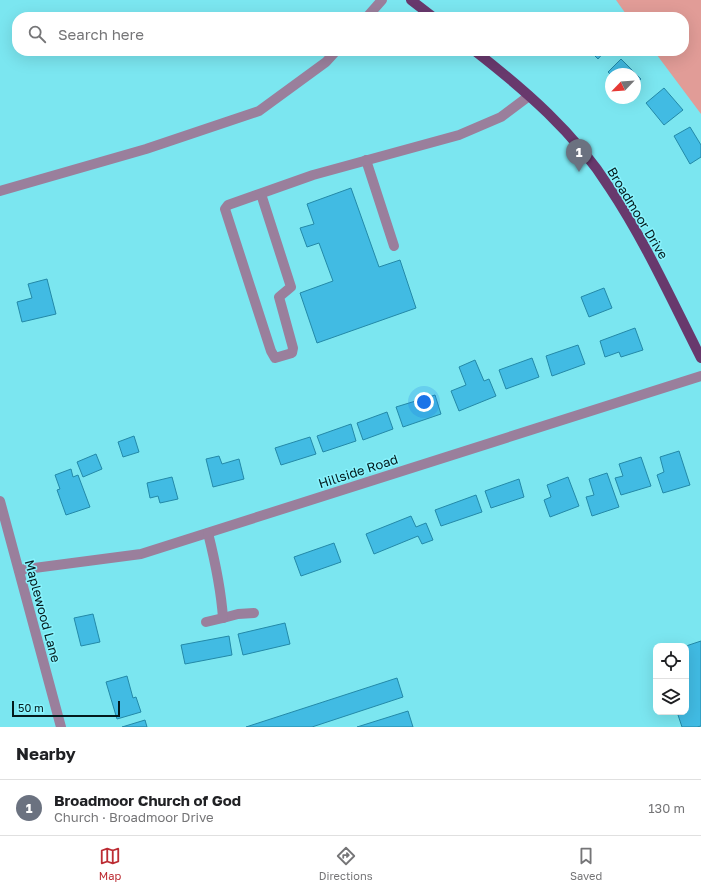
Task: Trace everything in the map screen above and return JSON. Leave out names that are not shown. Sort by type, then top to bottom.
[{"type":"main road","points":[[411,0],[427,12]]},
{"type":"main road","name":"Broadmoor Drive","points":[[481,56],[545,111],[581,149],[609,186],[644,245],[701,358]]},
{"type":"street","points":[[371,12],[382,0]]},
{"type":"street","points":[[0,191],[146,149],[259,110],[326,62],[331,56]]},
{"type":"street","points":[[261,194],[291,287],[279,297],[293,348],[292,354],[275,358],[271,351],[225,208],[228,205],[313,175],[459,135],[501,117],[529,96]]},
{"type":"street","points":[[366,160],[394,246]]},
{"type":"street","name":"Hillside Road","points":[[19,570],[141,554],[701,376]]},
{"type":"street","name":"Maplewood Lane","points":[[0,501],[61,727]]},
{"type":"street","points":[[208,533],[221,593],[223,618]]},
{"type":"street","points":[[206,622],[238,614],[254,613]]},
{"type":"shaded area","points":[[616,0],[701,0],[701,114],[658,56],[689,56],[689,12],[624,12]]},
{"type":"building","points":[[621,59],[630,68],[612,68]]},
{"type":"building","points":[[664,88],[683,110],[664,125],[646,103]]},
{"type":"building","points":[[690,127],[701,145],[701,157],[690,164],[674,136]]},
{"type":"building","points":[[351,188],[379,267],[400,260],[416,308],[317,343],[300,293],[333,281],[319,243],[307,247],[300,228],[314,224],[307,204]]},
{"type":"building","points":[[47,279],[56,314],[22,322],[17,302],[32,298],[28,284]]},
{"type":"building","points":[[604,288],[612,308],[589,317],[581,297]]},
{"type":"building","points":[[635,328],[643,350],[621,357],[619,352],[605,357],[600,341]]},
{"type":"building","points":[[578,345],[585,364],[552,376],[546,356]]},
{"type":"building","points":[[532,358],[539,377],[506,389],[499,370]]},
{"type":"building","points":[[475,360],[484,381],[489,379],[496,396],[459,411],[451,391],[466,385],[459,367]]},
{"type":"building","points":[[435,395],[441,414],[403,427],[396,407]]},
{"type":"building","points":[[387,412],[393,429],[363,440],[357,423]]},
{"type":"building","points":[[351,424],[356,441],[323,452],[317,436]]},
{"type":"building","points":[[134,436],[139,452],[123,457],[118,442]]},
{"type":"building","points":[[310,437],[316,454],[281,465],[275,448]]},
{"type":"building","points":[[679,451],[690,485],[663,493],[657,475],[664,472],[660,457]]},
{"type":"building","points":[[96,454],[102,469],[83,477],[77,462]]},
{"type":"building","points":[[219,456],[222,464],[239,459],[244,479],[213,487],[206,459]]},
{"type":"building","points":[[641,457],[651,486],[621,495],[615,478],[623,476],[619,464]]},
{"type":"building","points":[[71,469],[73,477],[78,475],[90,507],[66,515],[57,490],[60,489],[55,475]]},
{"type":"building","points":[[607,473],[619,507],[592,516],[586,497],[594,495],[589,479]]},
{"type":"building","points":[[172,477],[178,499],[160,503],[158,496],[150,498],[147,483]]},
{"type":"building","points":[[568,477],[579,506],[550,517],[544,500],[551,497],[547,485]]},
{"type":"building","points":[[519,479],[524,497],[491,508],[485,491]]},
{"type":"building","points":[[476,495],[482,512],[441,526],[435,510]]},
{"type":"building","points":[[411,516],[416,527],[426,523],[433,540],[422,544],[418,536],[374,554],[366,534]]},
{"type":"building","points":[[334,543],[341,562],[301,576],[294,557]]},
{"type":"building","points":[[93,614],[100,642],[81,646],[74,618]]},
{"type":"building","points":[[285,623],[290,644],[243,655],[238,634]]},
{"type":"building","points":[[229,636],[232,655],[185,664],[181,645]]},
{"type":"building","points":[[701,641],[701,726],[697,727],[682,727],[678,715],[689,715],[689,645]]},
{"type":"building","points":[[127,676],[133,698],[136,697],[141,712],[117,719],[106,682]]},
{"type":"building","points":[[397,678],[403,697],[312,727],[246,727]]},
{"type":"building","points":[[408,711],[413,727],[357,727]]},
{"type":"building","points":[[145,720],[147,727],[122,727]]},
{"type":"place","name":"Broadmoor Church of God","points":[[579,172]]}]
